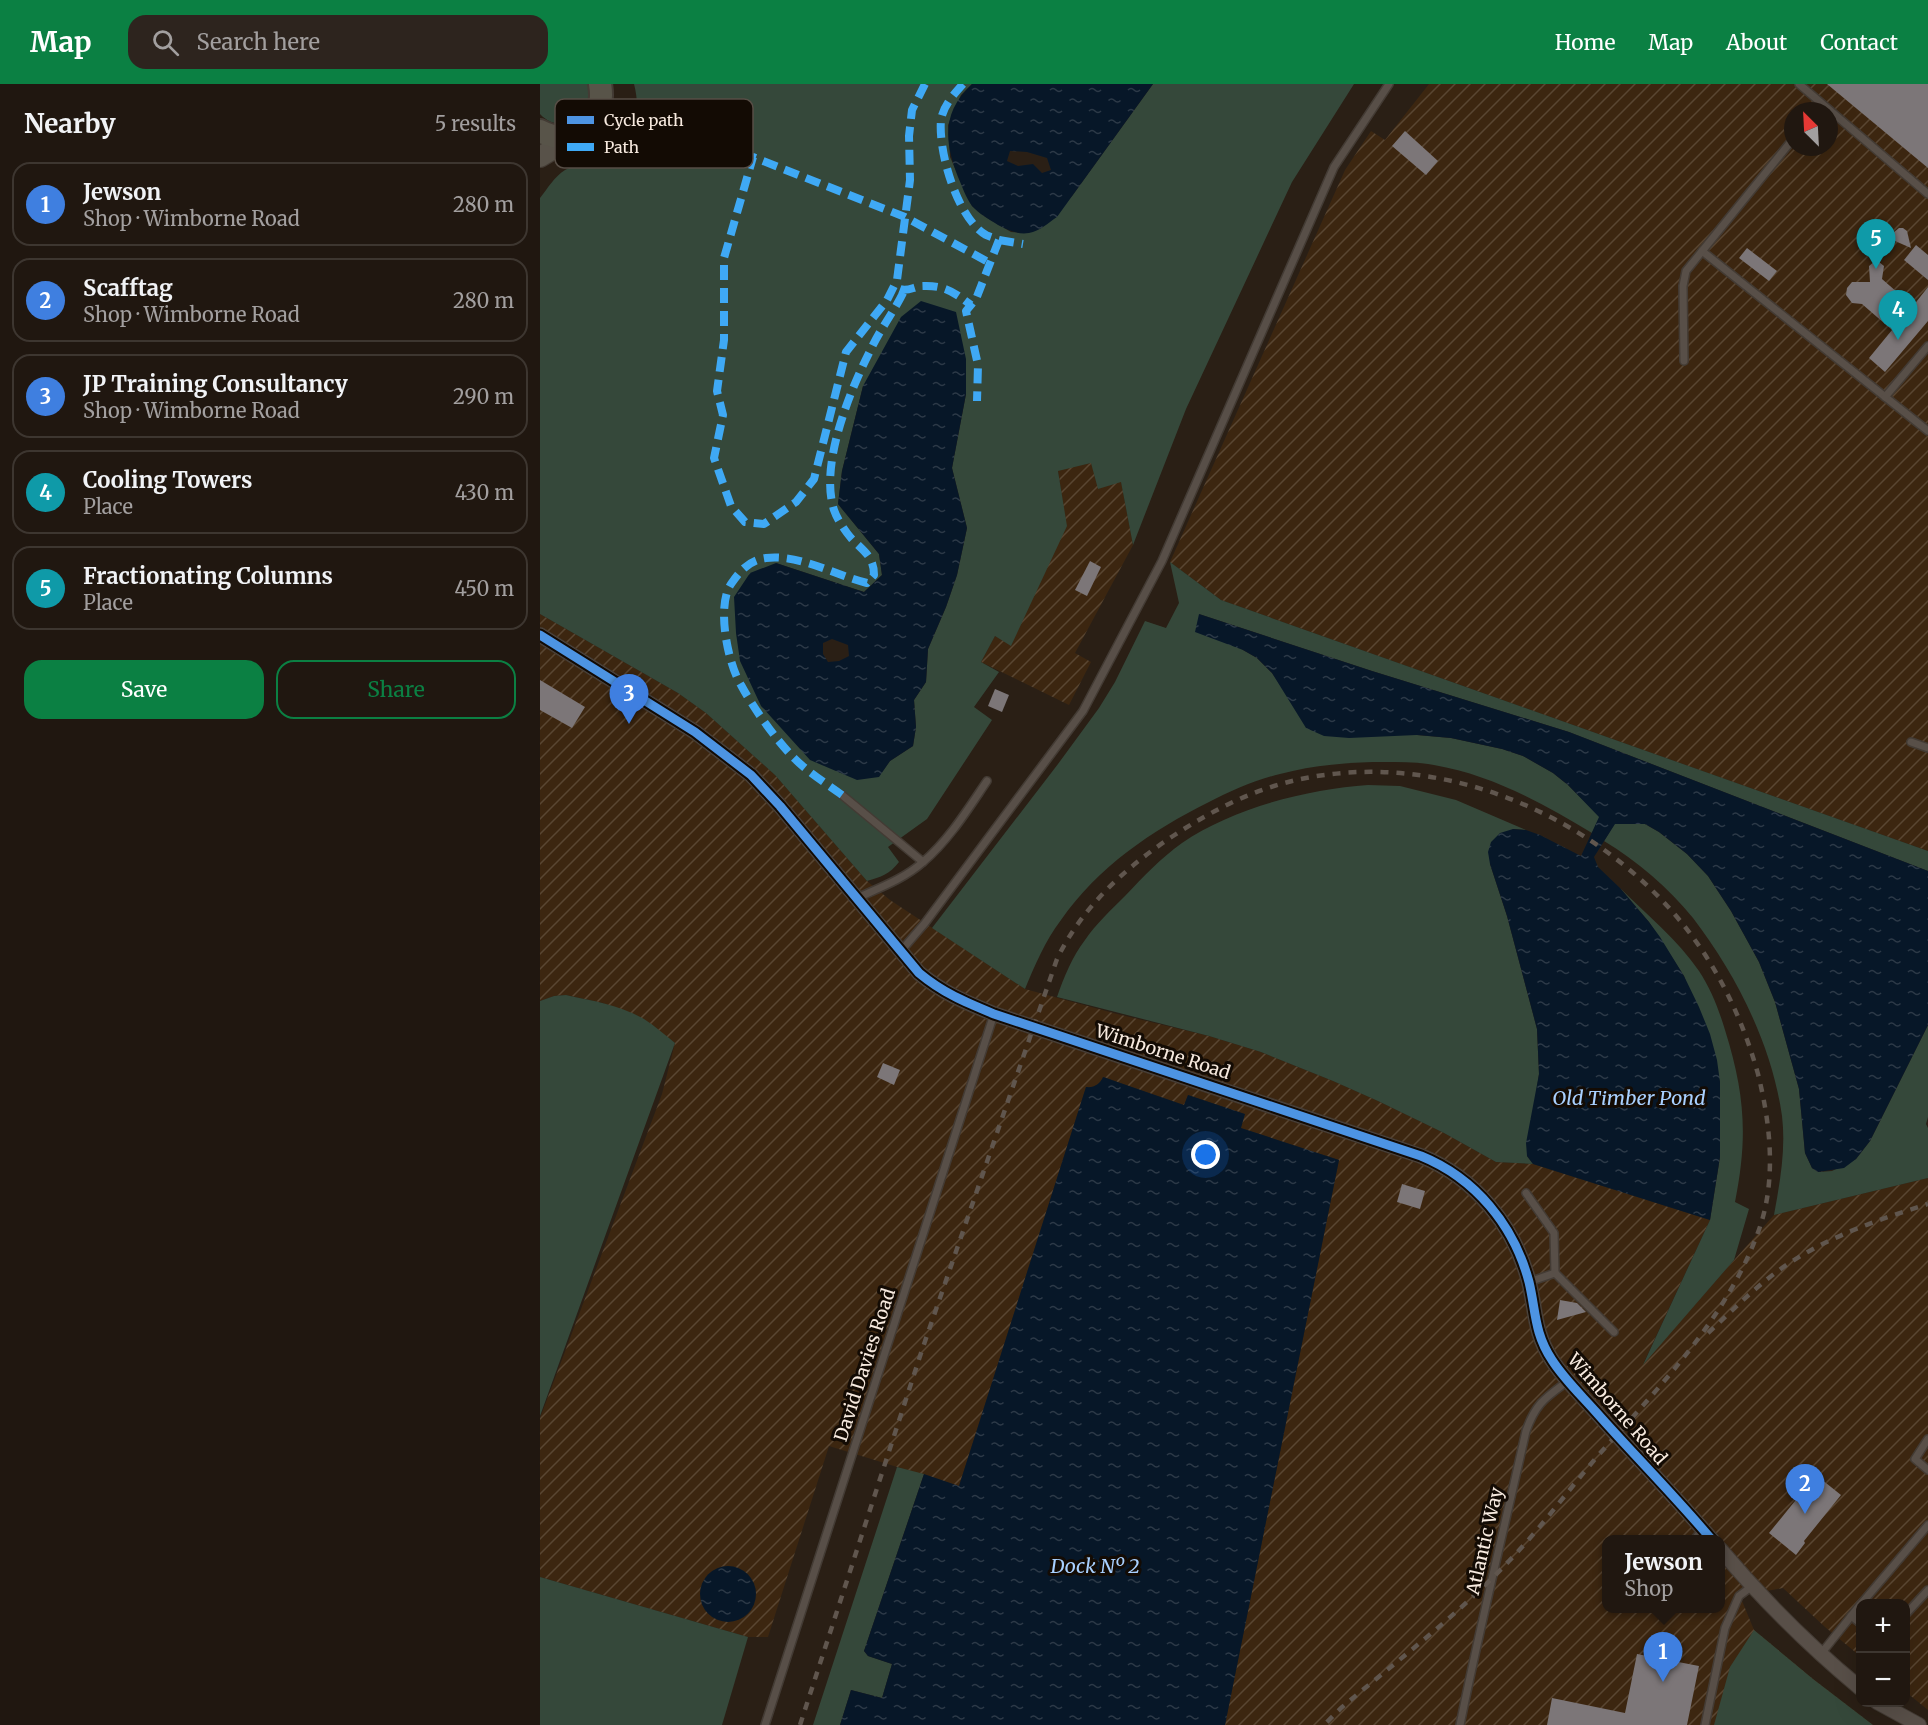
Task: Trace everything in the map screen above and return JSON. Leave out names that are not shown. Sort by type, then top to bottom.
[{"type":"main road","points":[[600,84],[601,99]]},
{"type":"main road","points":[[540,131],[555,137]]},
{"type":"street","points":[[540,157],[555,148]]},
{"type":"street","name":"Wimborne Road","points":[[540,635],[695,732],[751,775],[780,806],[919,973],[951,996],[994,1014],[1421,1156],[1445,1167],[1474,1189],[1497,1214],[1519,1252],[1529,1282],[1536,1328],[1552,1360],[1702,1535]]},
{"type":"street","points":[[1725,1555],[1751,1587],[1820,1655],[1856,1685]]},
{"type":"street","points":[[1886,1707],[1919,1725]]},
{"type":"lane","points":[[901,951],[925,923],[1083,711],[1162,561],[1334,167],[1389,84]]},
{"type":"lane","points":[[1799,84],[1820,102]]},
{"type":"lane","points":[[1838,118],[1928,194]]},
{"type":"lane","points":[[1684,361],[1684,278],[1686,271],[1784,151]]},
{"type":"lane","points":[[1702,251],[1928,431]]},
{"type":"lane","points":[[1885,397],[1928,346]]},
{"type":"lane","points":[[1911,742],[1928,748]]},
{"type":"lane","points":[[857,898],[901,878],[923,862],[957,825],[987,781]]},
{"type":"lane","points":[[842,795],[923,862]]},
{"type":"lane","name":"David Davies Road","points":[[765,1725],[994,1014]]},
{"type":"lane","points":[[1526,1193],[1554,1233],[1555,1272],[1614,1332]]},
{"type":"lane","points":[[1529,1282],[1555,1272]]},
{"type":"lane","name":"Atlantic Way","points":[[1460,1725],[1481,1622],[1526,1431],[1532,1413],[1541,1401],[1568,1381]]},
{"type":"lane","points":[[1928,1439],[1915,1459],[1928,1470]]},
{"type":"lane","points":[[1865,1599],[1928,1525]]},
{"type":"lane","points":[[1706,1725],[1725,1628],[1739,1596],[1751,1587]]},
{"type":"lane","points":[[1910,1609],[1928,1590]]},
{"type":"lane","points":[[1820,1655],[1856,1610]]},
{"type":"lane","points":[[1851,1616],[1856,1620]]},
{"type":"shaded area","points":[[1429,84],[1928,84],[1928,851],[1221,600],[1170,562],[1345,170],[1371,131],[1385,140]]},
{"type":"shaded area","points":[[1091,463],[1121,481],[1133,545],[1075,653],[1091,662],[1069,705],[981,662],[995,636],[1011,645],[1066,526],[1058,470]]},
{"type":"shaded area","points":[[540,614],[678,693],[706,713],[775,775],[867,881],[890,900],[1025,989],[1209,1036],[1261,1052],[1378,1101],[1444,1133],[1496,1162],[1533,1164],[1710,1220],[1644,1362],[1774,1215],[1928,1178],[1928,1710],[1910,1695],[1910,1599],[1856,1599],[1856,1653],[1783,1588],[1740,1596],[1754,1630],[1873,1725],[1225,1725],[1339,1160],[1240,1128],[1244,1114],[1188,1095],[1184,1106],[1104,1077],[1092,1088],[1086,1087],[959,1486],[829,1446],[768,1637],[748,1637],[540,1577],[540,1418],[662,1094],[675,1043],[645,1020],[603,1003],[566,995],[540,1001]]},
{"type":"green space","points":[[540,84],[589,84],[590,99],[555,99],[555,123],[540,114]]},
{"type":"green space","points":[[634,84],[972,84],[961,95],[948,125],[950,157],[972,206],[1011,232],[1027,233],[1072,196],[1153,84],[1354,84],[1292,182],[1186,409],[1133,545],[1121,482],[1098,489],[1091,463],[1058,471],[1067,526],[1011,646],[995,636],[981,662],[999,672],[974,707],[992,720],[927,819],[888,847],[899,862],[896,866],[872,880],[867,881],[775,775],[706,713],[678,693],[540,614],[540,198],[554,179],[569,168],[753,168],[753,99],[637,99]],"holes":[[[863,386],[966,394],[952,468],[967,528],[957,575],[928,649],[926,682],[914,700],[916,727],[913,746],[890,761],[879,776],[776,563],[864,592],[882,575],[879,554],[838,504],[842,471]]]},
{"type":"green space","points":[[1170,562],[1221,600],[1928,851],[1928,871],[1569,732],[1199,614],[1243,650],[1257,658],[1272,673],[1287,695],[1417,735],[1451,738],[1523,756],[1553,773],[1600,817],[1592,833],[1535,801],[1496,783],[1428,764],[1345,763],[1306,768],[1271,776],[1235,790],[1188,813],[1146,838],[1109,867],[1076,901],[1055,928],[1025,989],[932,928],[1099,708],[1115,682],[1145,621],[1166,628],[1179,603]]},
{"type":"green space","points":[[1368,785],[1400,786],[1456,800],[1526,830],[1513,829],[1490,864],[1507,916],[1537,1029],[1539,1074],[1527,1156],[1533,1164],[1496,1162],[1444,1133],[1378,1101],[1261,1052],[1209,1036],[1057,997],[1072,960],[1094,928],[1152,868],[1182,843],[1224,820],[1272,802],[1321,791]]},
{"type":"green space","points":[[1615,823],[1645,824],[1659,832],[1687,854],[1708,876],[1731,911],[1759,962],[1775,1002],[1799,1089],[1805,1153],[1812,1168],[1818,1172],[1832,1171],[1856,1159],[1870,1141],[1928,1025],[1928,1117],[1926,1124],[1928,1128],[1928,1178],[1774,1215],[1782,1166],[1783,1128],[1777,1089],[1761,1037],[1724,963],[1693,918],[1652,876],[1604,841]]},
{"type":"green space","points":[[1620,888],[1672,938],[1691,960],[1711,992],[1732,1053],[1740,1095],[1743,1136],[1735,1202],[1749,1209],[1734,1260],[1643,1365],[1710,1220],[1720,1157],[1720,1082],[1684,976],[1649,922]]},
{"type":"green space","points":[[566,995],[606,1004],[635,1014],[675,1043],[540,1416],[540,1001]]},
{"type":"green space","points":[[897,1467],[924,1474],[864,1651],[868,1656],[892,1664],[882,1698],[851,1690],[840,1725],[813,1725]]},
{"type":"green space","points":[[540,1577],[748,1637],[722,1725],[540,1725]]},
{"type":"green space","points":[[1754,1630],[1873,1725],[1714,1725],[1730,1667]]},
{"type":"water","points":[[972,84],[1153,84],[1057,217],[1044,227],[1029,233],[1017,233],[998,225],[978,212],[964,192],[953,164],[948,139],[951,116],[962,95]],"holes":[[[1010,151],[1027,152],[1047,158],[1051,170],[1042,173],[1033,164],[1018,166],[1007,161]]]},
{"type":"water","points":[[921,301],[956,312],[966,359],[966,394],[952,468],[967,528],[957,575],[928,649],[926,682],[914,700],[916,727],[913,746],[890,761],[879,777],[857,780],[810,760],[761,706],[740,661],[734,597],[750,573],[776,563],[864,592],[882,575],[879,554],[838,504],[842,471],[863,386],[901,317]],"holes":[[[832,639],[848,645],[849,656],[839,661],[828,662],[823,654],[823,643]]]},
{"type":"water","name":"Old Timber Pond","points":[[1199,614],[1569,732],[1928,871],[1928,1025],[1870,1141],[1856,1159],[1844,1168],[1818,1172],[1812,1168],[1805,1153],[1799,1089],[1775,1002],[1759,962],[1731,911],[1708,876],[1687,854],[1645,824],[1615,824],[1594,857],[1598,867],[1620,888],[1660,937],[1684,976],[1699,1007],[1717,1060],[1720,1082],[1720,1157],[1710,1220],[1533,1164],[1527,1156],[1526,1143],[1539,1074],[1537,1029],[1488,852],[1491,842],[1500,833],[1513,829],[1526,830],[1540,835],[1581,856],[1599,817],[1553,773],[1523,756],[1502,749],[1451,738],[1417,735],[1349,738],[1324,736],[1306,728],[1272,673],[1257,658],[1243,650],[1195,632]]},
{"type":"water","name":"Dock Nº 2","points":[[1103,1077],[1184,1105],[1188,1095],[1245,1114],[1241,1128],[1339,1160],[1225,1725],[840,1725],[851,1690],[882,1698],[892,1664],[868,1656],[864,1651],[924,1474],[959,1486],[1086,1087],[1096,1085]]},
{"type":"water","points":[[728,1566],[739,1568],[748,1574],[754,1583],[756,1594],[754,1605],[748,1614],[739,1620],[728,1622],[717,1620],[708,1614],[702,1605],[700,1594],[702,1583],[708,1574],[717,1568]]},
{"type":"building","points":[[1827,84],[1928,84],[1928,168]]},
{"type":"building","points":[[1405,131],[1438,161],[1426,175],[1392,146]]},
{"type":"building","points":[[1899,228],[1907,231],[1911,248],[1895,241],[1893,233]]},
{"type":"building","points":[[1916,245],[1928,255],[1928,280],[1904,260]]},
{"type":"building","points":[[1747,248],[1777,271],[1769,281],[1739,258]]},
{"type":"building","points":[[1875,261],[1884,266],[1882,279],[1913,306],[1928,287],[1928,321],[1885,372],[1869,358],[1892,330],[1862,304],[1852,303],[1846,295],[1847,288],[1852,282],[1870,282],[1869,266]]},
{"type":"building","points":[[1090,561],[1101,567],[1087,596],[1075,590]]},
{"type":"building","points":[[540,680],[585,707],[572,728],[540,710]]},
{"type":"building","points":[[995,689],[1009,695],[1002,712],[988,706]]},
{"type":"building","points":[[883,1063],[900,1070],[894,1085],[877,1077]]},
{"type":"building","points":[[1402,1184],[1425,1191],[1420,1209],[1397,1202]]},
{"type":"building","points":[[1560,1300],[1577,1303],[1586,1312],[1557,1320]]},
{"type":"building","points":[[1816,1475],[1841,1495],[1804,1541],[1805,1543],[1796,1555],[1769,1533]]},
{"type":"building","points":[[1637,1654],[1699,1666],[1687,1725],[1547,1725],[1552,1698],[1625,1713]]},
{"type":"railway","points":[[800,1725],[922,1350],[1057,959],[1067,940],[1092,905],[1122,875],[1156,848],[1220,808],[1271,787],[1306,778],[1360,772],[1415,775],[1468,785],[1520,803],[1570,828],[1616,858],[1657,895],[1703,952],[1723,985],[1739,1019],[1763,1094],[1769,1134],[1770,1175],[1763,1216],[1744,1265],[1710,1322],[1669,1375],[1509,1561],[1448,1619],[1341,1708],[1324,1725]]},
{"type":"railway","points":[[1708,1333],[1767,1279],[1804,1254],[1856,1229],[1928,1204]]},
{"type":"marked path","points":[[905,217],[910,180],[909,136],[912,110],[925,84]]},
{"type":"marked path","points":[[963,84],[946,105],[942,115],[941,133],[946,166],[966,214],[986,235],[999,240],[976,299],[966,311],[978,365],[977,401]]},
{"type":"marked path","points":[[753,157],[905,217]]},
{"type":"marked path","points":[[750,168],[724,258],[724,340],[717,391],[723,415],[714,458],[731,506],[745,522],[764,524],[796,502],[814,479],[846,352],[887,300],[897,280],[905,217]]},
{"type":"marked path","points":[[905,217],[990,263]]},
{"type":"marked path","points":[[999,240],[1023,244]]},
{"type":"marked path","points":[[900,289],[923,286],[944,288],[971,305]]},
{"type":"marked path","points":[[842,795],[795,759],[773,734],[752,704],[736,676],[728,650],[724,606],[734,579],[746,567],[760,559],[791,559],[867,583],[874,575],[870,558],[841,525],[835,514],[830,491],[831,471],[834,449],[855,383],[904,291]]},
{"type":"cycle path","points":[[540,635],[695,732],[751,775],[780,806],[919,973],[946,992],[994,1014],[1421,1156],[1459,1177],[1490,1206],[1513,1241],[1529,1282],[1536,1322],[1542,1340],[1557,1367],[1708,1535]]},
{"type":"place","name":"Fractionating Columns","points":[[1876,269]]},
{"type":"place","name":"Cooling Towers","points":[[1898,340]]},
{"type":"place","name":"JP Training Consultancy","points":[[629,724]]},
{"type":"place","name":"Scafftag","points":[[1805,1514]]},
{"type":"place","name":"Jewson","points":[[1663,1682]]}]
